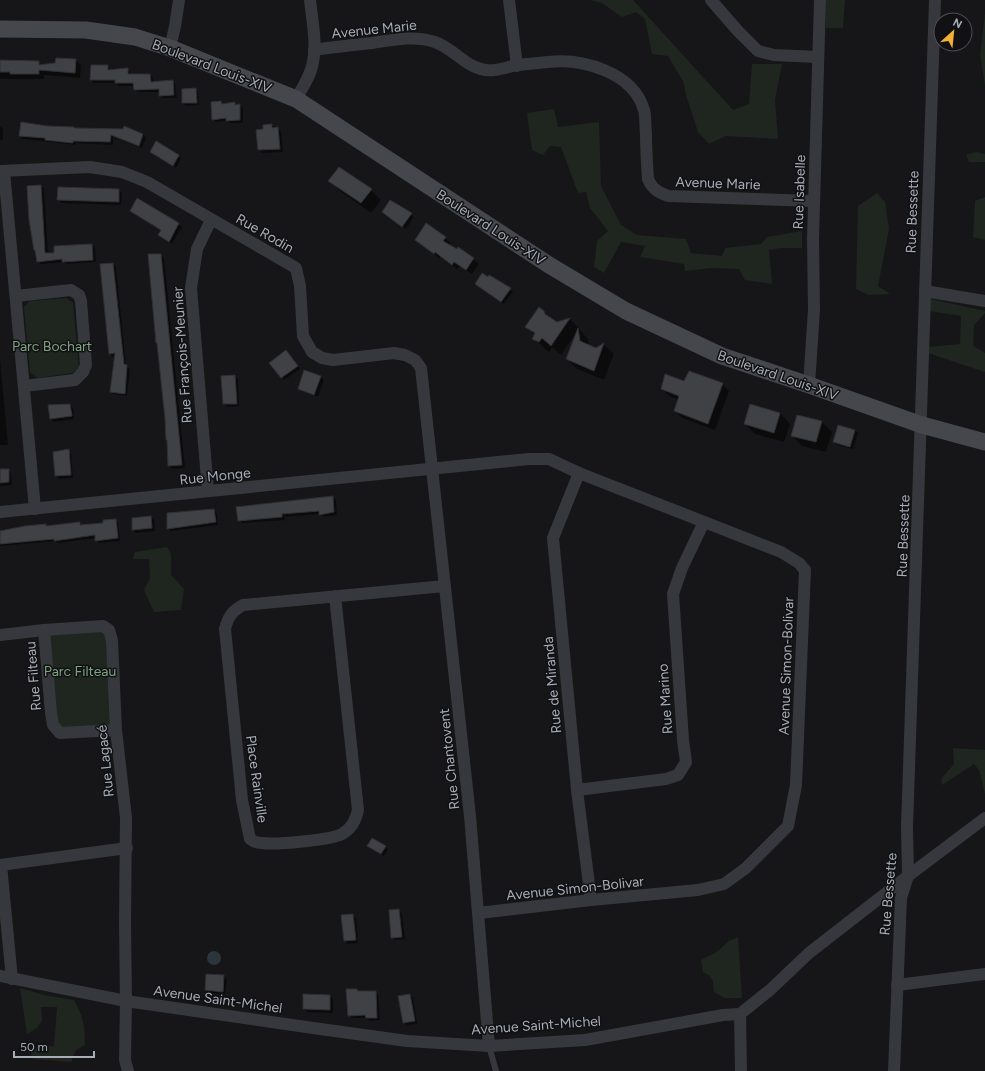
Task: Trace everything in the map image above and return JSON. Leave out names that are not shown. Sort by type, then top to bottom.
[{"type":"main road","name":"Boulevard Louis-XIV","points":[[0,28],[86,30],[135,37],[170,48],[296,99],[549,265],[626,311],[722,356],[922,425],[985,442]]},
{"type":"street","points":[[170,48],[179,0]]},
{"type":"street","points":[[296,99],[305,84],[313,63],[314,50],[310,0]]},
{"type":"street","points":[[509,0],[517,66]]},
{"type":"street","points":[[712,0],[738,31],[758,51],[774,55],[818,57]]},
{"type":"street","name":"Rue Isabelle","points":[[809,385],[814,310],[813,239],[820,0]]},
{"type":"street","name":"Rue Bessette","points":[[894,1071],[901,898],[908,876],[907,827],[922,425],[924,291],[935,0]]},
{"type":"street","name":"Avenue Marie","points":[[314,50],[405,38],[421,38],[441,45],[470,64],[484,70],[496,70],[556,61],[576,62],[594,66],[612,74],[627,84],[637,95],[644,110],[648,179],[652,187],[658,192],[668,196],[814,201]]},
{"type":"street","name":"Rue Rodin","points":[[2,171],[90,167],[122,172],[147,182],[296,268],[300,286],[303,336],[312,352],[322,358],[332,360],[394,353],[405,355],[415,360],[421,368],[432,468]]},
{"type":"street","points":[[2,171],[16,296],[35,508]]},
{"type":"street","name":"Rue François-Meunier","points":[[208,491],[191,288],[197,249],[211,220]]},
{"type":"street","points":[[16,296],[71,290],[79,295],[81,301],[86,365],[83,372],[76,380],[24,386]]},
{"type":"street","points":[[924,291],[985,301]]},
{"type":"street","name":"Avenue Simon-Bolivar","points":[[432,468],[529,459],[549,459],[579,473],[781,552],[799,562],[805,570],[796,785],[788,826],[746,868],[724,884],[698,890],[478,913]]},
{"type":"street","name":"Rue Monge","points":[[0,512],[432,468]]},
{"type":"street","name":"Rue Chantovent","points":[[432,468],[470,816],[489,1046]]},
{"type":"street","name":"Rue de Miranda","points":[[579,473],[553,538],[577,790],[591,900]]},
{"type":"street","name":"Rue Marino","points":[[577,790],[666,779],[678,775],[686,762],[683,740],[673,594],[682,568],[704,522]]},
{"type":"street","name":"Place Rainville","points":[[335,596],[358,810],[357,816],[351,827],[341,834],[327,838],[268,844],[254,842],[250,839],[242,800],[225,629],[227,620],[236,609],[244,606],[335,596],[445,586]]},
{"type":"street","name":"Rue Lagacé","points":[[0,635],[103,626],[109,630],[112,640],[116,730],[126,818],[125,1060],[128,1071]]},
{"type":"street","name":"Rue Filteau","points":[[44,630],[53,725],[60,733],[116,730]]},
{"type":"street","points":[[741,1071],[740,1014],[770,990],[809,953],[985,818]]},
{"type":"street","points":[[6,978],[1,865],[127,848]]},
{"type":"street","points":[[897,985],[985,974]]},
{"type":"street","name":"Avenue Saint-Michel","points":[[6,978],[126,1001],[407,1041],[489,1046],[586,1040],[723,1015],[740,1014]]},
{"type":"lane","points":[[489,1046],[496,1071]]},
{"type":"green space","points":[[590,0],[633,0],[733,110],[749,104],[752,64],[782,64],[775,100],[778,139],[726,136],[709,144],[698,132],[683,81],[668,56],[652,54],[645,19],[636,12],[622,17],[602,3]]},
{"type":"green space","points":[[826,0],[845,0],[843,28],[826,28]]},
{"type":"green space","points":[[985,13],[985,86],[980,55]]},
{"type":"green space","points":[[554,109],[558,127],[599,122],[601,186],[621,225],[637,235],[686,239],[691,253],[722,256],[725,248],[761,244],[767,237],[802,231],[802,248],[781,248],[769,250],[772,284],[745,280],[739,269],[712,268],[685,271],[684,264],[640,257],[645,246],[621,242],[604,273],[594,267],[597,241],[608,231],[590,208],[586,192],[578,193],[561,147],[550,146],[543,155],[532,150],[527,113]]},
{"type":"green space","points":[[976,152],[985,154],[985,162],[969,162],[966,155]]},
{"type":"green space","points":[[877,193],[885,202],[889,229],[878,286],[890,294],[868,295],[856,289],[858,206]]},
{"type":"green space","points":[[985,197],[985,240],[973,237],[975,201]]},
{"type":"green space","name":"Parc Bochart","points":[[66,298],[73,303],[79,368],[72,373],[37,378],[30,372],[24,307],[30,301]]},
{"type":"green space","points":[[931,299],[985,311],[985,313],[974,325],[973,346],[985,353],[985,372],[928,353],[929,347],[960,344],[961,316],[929,311]]},
{"type":"green space","points":[[167,547],[171,554],[171,575],[184,589],[181,610],[154,612],[144,590],[150,578],[149,559],[133,559],[135,552]]},
{"type":"green space","name":"Parc Filteau","points":[[44,630],[109,630],[116,730],[79,733],[53,725]]},
{"type":"green space","points":[[953,748],[985,750],[985,794],[979,770],[974,764],[942,785],[941,779],[954,764]]},
{"type":"green space","points":[[738,937],[742,998],[725,998],[714,992],[711,978],[703,972],[701,960],[717,952],[729,941]]},
{"type":"green space","points":[[20,988],[44,995],[74,1000],[83,1021],[85,1045],[76,1050],[71,1062],[33,1059],[29,1048],[54,1046],[57,1007],[41,1007],[42,1021],[37,1028],[27,1034]]},
{"type":"shaded area","points":[[211,951],[217,951],[221,955],[221,961],[217,965],[211,965],[207,961],[207,955]]},
{"type":"building","points":[[56,58],[76,59],[75,73],[39,70],[39,74],[10,74],[10,72],[0,72],[0,60],[39,61],[39,65],[55,63]]},
{"type":"building","points":[[91,65],[108,65],[108,70],[128,68],[128,74],[150,74],[151,82],[173,80],[174,95],[159,96],[159,89],[134,90],[133,83],[115,83],[115,80],[90,80]]},
{"type":"building","points":[[196,88],[197,103],[182,103],[182,89]]},
{"type":"building","points":[[221,101],[222,104],[235,102],[235,105],[240,104],[240,120],[226,121],[226,118],[212,120],[211,102]]},
{"type":"building","points":[[21,122],[74,128],[123,129],[124,126],[143,134],[139,146],[111,135],[110,142],[73,141],[73,143],[45,140],[45,138],[19,136]]},
{"type":"building","points":[[272,124],[272,128],[278,127],[280,149],[258,150],[256,130],[263,129],[263,125]]},
{"type":"building","points":[[156,141],[179,155],[173,166],[150,152]]},
{"type":"building","points":[[339,167],[372,189],[361,203],[328,181]]},
{"type":"building","points":[[41,185],[45,253],[54,253],[54,246],[92,244],[93,260],[62,262],[62,259],[37,262],[29,220],[27,186]]},
{"type":"building","points":[[58,187],[119,189],[119,202],[57,200]]},
{"type":"building","points":[[137,198],[179,223],[169,242],[158,235],[161,230],[130,211]]},
{"type":"building","points":[[390,200],[412,213],[402,227],[382,212]]},
{"type":"building","points":[[426,223],[446,237],[443,241],[457,249],[458,247],[474,258],[466,270],[454,262],[452,265],[435,252],[434,254],[415,240]]},
{"type":"building","points":[[148,254],[161,254],[182,465],[168,466],[165,418],[156,343]]},
{"type":"building","points":[[113,263],[124,364],[127,365],[125,394],[110,392],[115,353],[109,354],[100,264]]},
{"type":"building","points":[[482,273],[488,277],[489,275],[511,288],[501,302],[475,284]]},
{"type":"building","points":[[539,307],[545,314],[557,322],[570,318],[551,346],[542,338],[539,342],[532,339],[535,333],[525,327]]},
{"type":"building","points":[[578,328],[580,341],[596,348],[604,343],[594,371],[566,359]]},
{"type":"building","points":[[286,350],[298,366],[281,378],[269,363]]},
{"type":"building","points":[[304,370],[321,376],[314,395],[298,389]]},
{"type":"building","points":[[689,371],[723,383],[708,424],[674,411],[679,396],[661,389],[665,374],[684,381]]},
{"type":"building","points":[[235,375],[237,404],[223,404],[221,376]]},
{"type":"building","points":[[70,404],[72,416],[50,419],[48,405]]},
{"type":"building","points":[[750,404],[780,413],[774,433],[744,424]]},
{"type":"building","points":[[797,415],[822,421],[816,442],[791,436]]},
{"type":"building","points":[[838,425],[855,430],[850,447],[833,442]]},
{"type":"building","points":[[69,449],[71,475],[55,476],[53,452]]},
{"type":"building","points":[[0,469],[9,469],[9,482],[0,483]]},
{"type":"building","points":[[333,496],[334,512],[319,515],[319,511],[282,514],[282,517],[238,521],[236,507]]},
{"type":"building","points":[[214,509],[216,522],[167,529],[167,513]]},
{"type":"building","points":[[151,516],[152,528],[132,530],[132,518]]},
{"type":"building","points":[[116,519],[118,538],[95,541],[95,535],[54,541],[54,539],[0,544],[0,531],[46,524],[46,526],[80,522],[80,525],[103,523],[103,520]]},
{"type":"building","points":[[372,838],[386,846],[381,854],[367,846]]},
{"type":"building","points":[[399,909],[402,937],[391,938],[389,910]]},
{"type":"building","points":[[353,914],[356,940],[344,941],[341,915]]},
{"type":"building","points":[[206,974],[224,975],[223,992],[205,990]]},
{"type":"building","points":[[346,989],[376,991],[377,1018],[366,1018],[365,1015],[348,1016]]},
{"type":"building","points":[[303,994],[330,995],[330,1010],[303,1009]]},
{"type":"building","points":[[410,994],[415,1021],[403,1023],[398,996]]}]
